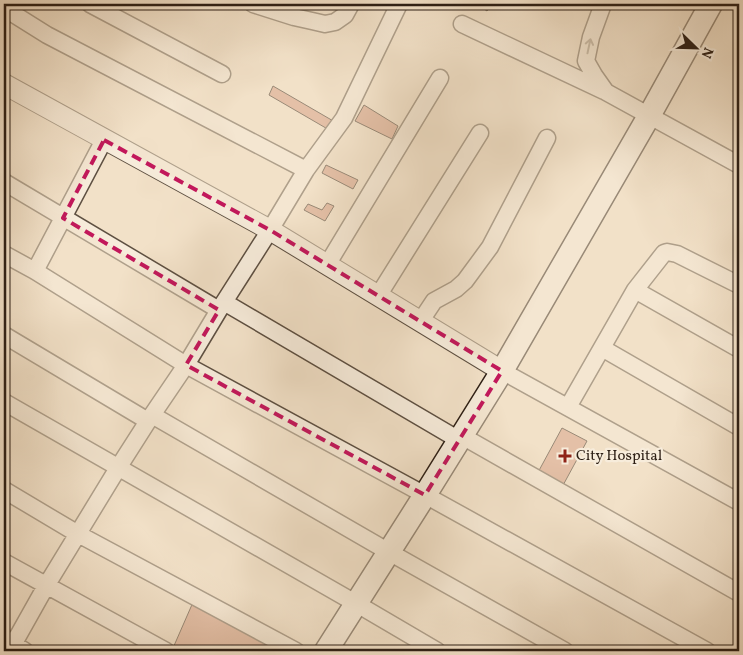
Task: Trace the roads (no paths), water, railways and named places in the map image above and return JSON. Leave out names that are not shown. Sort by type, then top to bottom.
[{"type":"main road","points":[[326,651],[502,371],[649,116],[711,4]]},
{"type":"street","points":[[90,4],[222,74]]},
{"type":"street","points":[[253,4],[294,17],[325,24],[335,22],[345,16],[351,4]]},
{"type":"street","points":[[14,644],[46,586],[118,468],[186,365],[306,170],[344,118],[399,4]]},
{"type":"street","points":[[603,4],[591,37],[586,61],[606,92]]},
{"type":"street","points":[[4,8],[47,35],[306,170]]},
{"type":"street","points":[[462,24],[606,92],[739,165]]},
{"type":"street","points":[[327,265],[440,78]]},
{"type":"street","points":[[4,84],[270,230],[502,371],[739,502]]},
{"type":"street","points":[[378,296],[480,133]]},
{"type":"street","points":[[420,322],[434,301],[456,289],[465,280],[490,247],[547,138]]},
{"type":"street","points":[[35,271],[104,140]]},
{"type":"street","points":[[4,182],[63,218],[739,593]]},
{"type":"street","points":[[568,407],[635,290],[664,253],[677,254],[739,285]]},
{"type":"street","points":[[4,254],[35,271],[186,365],[707,651]]},
{"type":"street","points":[[635,290],[739,349]]},
{"type":"street","points":[[4,335],[565,651]]},
{"type":"street","points":[[602,348],[739,426]]},
{"type":"street","points":[[4,402],[437,651]]},
{"type":"street","points":[[4,490],[78,534],[296,651]]},
{"type":"street","points":[[4,562],[166,651]]},
{"type":"place","name":"City Hospital","points":[[565,456]]}]
